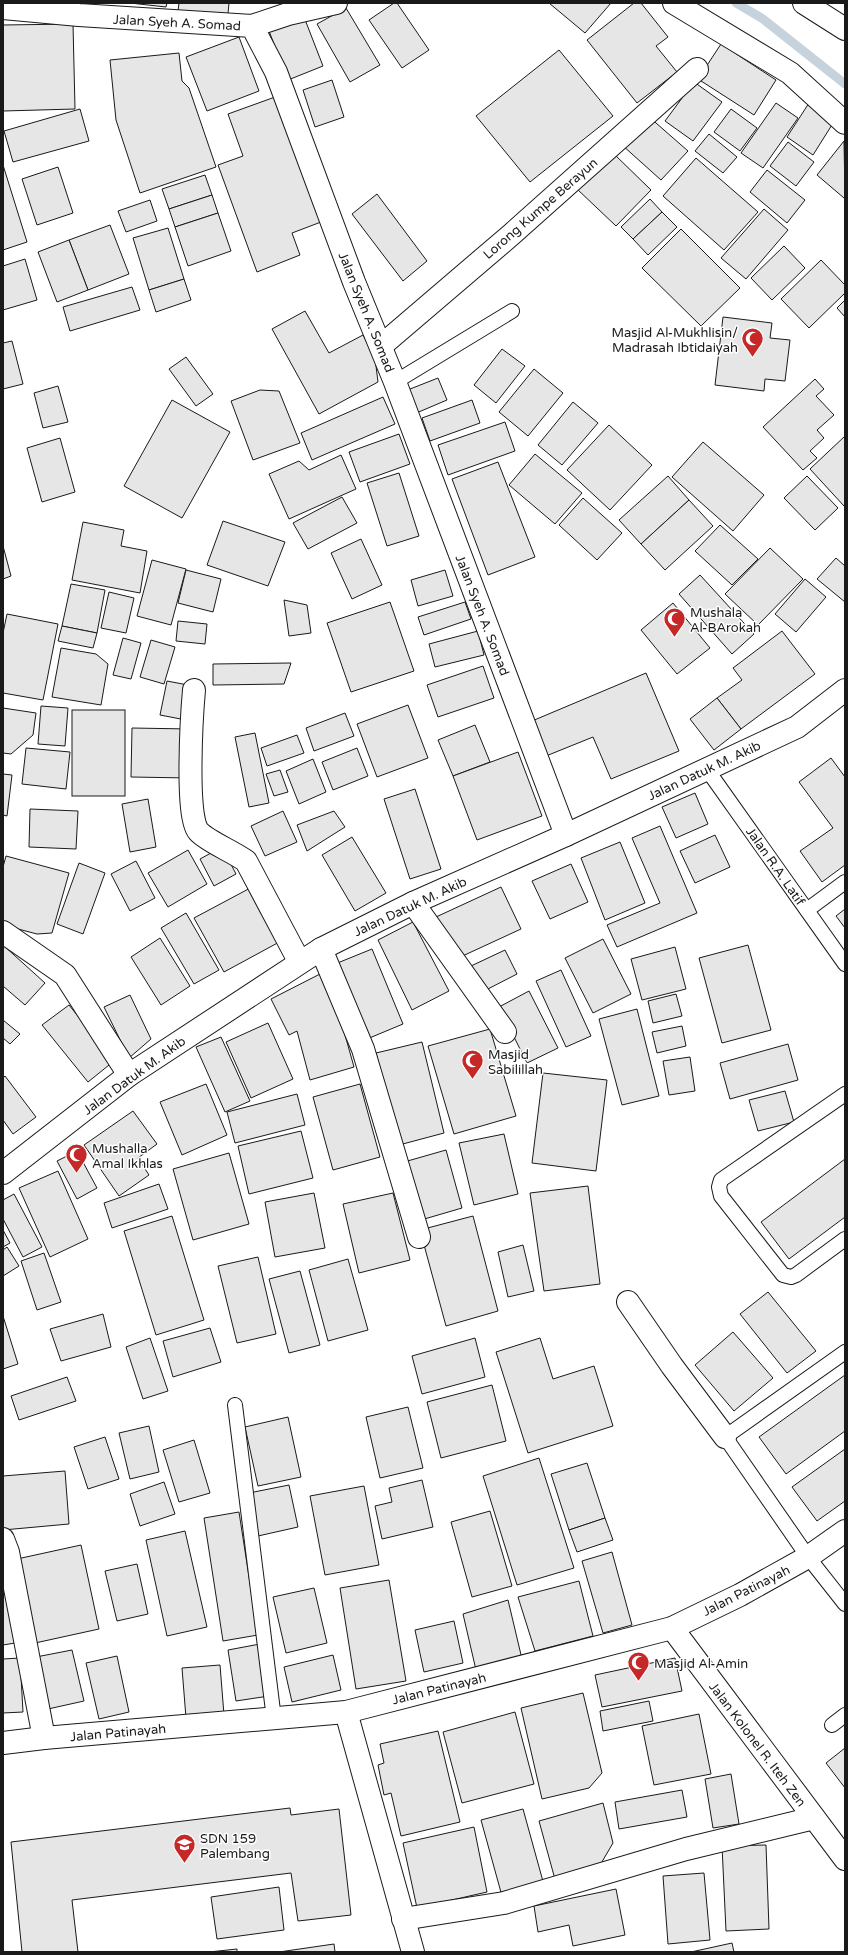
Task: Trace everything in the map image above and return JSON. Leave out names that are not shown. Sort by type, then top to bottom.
[{"type":"street","points":[[252,26],[281,8],[336,3]]},
{"type":"street","points":[[674,3],[790,73],[845,123]]},
{"type":"street","points":[[804,3],[845,30]]},
{"type":"street","name":"Jalan Syeh A. Somad","points":[[3,8],[86,16],[252,26],[276,72],[354,282],[381,346],[566,835]]},
{"type":"street","name":"Lorong Kumpe Berayun","points":[[381,346],[512,234],[697,69]]},
{"type":"street","points":[[194,690],[191,781],[195,824],[198,832],[233,851],[246,861],[299,961]]},
{"type":"street","name":"Jalan Datuk M. Akib","points":[[3,1173],[129,1075],[299,961],[413,903],[566,835],[706,768],[797,727],[845,690]]},
{"type":"street","points":[[413,903],[505,1032]]},
{"type":"street","points":[[3,932],[65,975],[129,1075]]},
{"type":"street","points":[[321,949],[362,1049],[419,1237]]},
{"type":"street","points":[[628,1302],[672,1366],[725,1436]]},
{"type":"street","name":"Jalan Patinayah","points":[[3,1743],[44,1738],[346,1712],[672,1628],[740,1595],[808,1558],[845,1531]]},
{"type":"street","points":[[3,1538],[8,1552],[44,1738]]},
{"type":"street","name":"Jalan Kolonel R. Iteh Zen","points":[[672,1628],[845,1859]]},
{"type":"street","points":[[346,1712],[413,1952]]},
{"type":"street","points":[[403,1919],[504,1903],[686,1849],[814,1818]]},
{"type":"lane","points":[[394,382],[512,310]]},
{"type":"lane","name":"Jalan R.A. Latif","points":[[706,768],[845,964]]},
{"type":"lane","points":[[807,910],[845,882]]},
{"type":"lane","points":[[845,1094],[721,1180],[719,1186],[721,1196],[783,1275],[791,1277],[796,1275],[845,1239]]},
{"type":"lane","points":[[845,1352],[725,1436],[808,1558],[845,1604]]},
{"type":"lane","points":[[235,1405],[274,1719]]},
{"type":"lane","points":[[832,1725],[845,1715]]},
{"type":"building","points":[[130,3],[167,3],[166,7]]},
{"type":"building","points":[[179,3],[229,3],[228,14],[178,11]]},
{"type":"building","points":[[394,3],[397,3],[429,50],[402,68],[369,20]]},
{"type":"building","points":[[549,3],[611,3],[585,33]]},
{"type":"building","points":[[634,3],[641,3],[668,37],[656,46],[677,72],[637,103],[587,40]]},
{"type":"building","points":[[346,8],[380,65],[350,82],[317,24]]},
{"type":"building","points":[[304,17],[323,66],[288,80],[269,31]]},
{"type":"building","points":[[73,24],[75,109],[3,111],[3,25]]},
{"type":"building","points":[[239,37],[259,91],[207,111],[186,57]]},
{"type":"building","points":[[721,44],[776,80],[754,115],[698,79]]},
{"type":"building","points":[[559,50],[613,116],[530,182],[476,116]]},
{"type":"building","points":[[179,53],[182,81],[189,88],[216,167],[140,193],[116,120],[110,60]]},
{"type":"building","points":[[332,80],[344,117],[315,127],[303,90]]},
{"type":"building","points":[[694,82],[722,102],[693,141],[665,121]]},
{"type":"building","points":[[275,97],[321,222],[292,233],[300,255],[257,272],[218,165],[243,156],[228,114]]},
{"type":"building","points":[[776,103],[798,118],[763,168],[741,153]]},
{"type":"building","points":[[809,103],[835,120],[813,155],[787,137]]},
{"type":"building","points":[[80,109],[89,141],[13,162],[4,131]]},
{"type":"building","points":[[731,109],[757,128],[740,151],[714,132]]},
{"type":"building","points":[[648,116],[688,151],[661,180],[622,145]]},
{"type":"building","points":[[709,134],[737,157],[723,173],[695,151]]},
{"type":"building","points":[[844,141],[845,196],[844,198],[817,175]]},
{"type":"building","points":[[788,142],[814,162],[796,186],[770,166]]},
{"type":"building","points":[[613,153],[651,190],[616,226],[577,189]]},
{"type":"building","points":[[696,158],[758,212],[724,250],[663,196]]},
{"type":"building","points":[[3,165],[27,242],[3,250]]},
{"type":"building","points":[[58,167],[73,213],[37,225],[22,179]]},
{"type":"building","points":[[767,170],[805,200],[787,223],[750,192]]},
{"type":"building","points":[[205,175],[212,195],[169,209],[162,189]]},
{"type":"building","points":[[377,194],[427,261],[403,281],[352,214]]},
{"type":"building","points":[[212,195],[218,213],[175,227],[169,209]]},
{"type":"building","points":[[650,199],[662,212],[633,239],[621,227]]},
{"type":"building","points":[[150,200],[157,221],[126,232],[118,211]]},
{"type":"building","points":[[764,209],[788,230],[746,279],[721,258]]},
{"type":"building","points":[[662,212],[677,227],[648,255],[633,239]]},
{"type":"building","points":[[218,213],[231,251],[188,266],[175,227]]},
{"type":"building","points":[[110,225],[129,274],[88,290],[69,240]]},
{"type":"building","points":[[168,228],[184,279],[149,290],[133,238]]},
{"type":"building","points":[[681,229],[740,288],[701,326],[642,268]]},
{"type":"building","points":[[69,240],[88,290],[57,302],[38,252]]},
{"type":"building","points":[[784,246],[805,268],[772,300],[751,278]]},
{"type":"building","points":[[25,259],[37,300],[3,310],[3,266]]},
{"type":"building","points":[[821,260],[845,285],[845,293],[809,328],[781,299]]},
{"type":"building","points":[[184,279],[191,300],[156,312],[149,290]]},
{"type":"building","points":[[132,287],[140,310],[70,331],[63,307]]},
{"type":"building","points":[[845,300],[845,317],[837,308]]},
{"type":"building","points":[[305,311],[329,353],[363,335],[375,358],[378,382],[319,414],[272,329]]},
{"type":"building","name":"Masjid Al-Mukhlisin/ Madrasah Ibtidaiyah","points":[[723,317],[772,323],[770,338],[790,340],[785,381],[765,379],[764,391],[715,385]]},
{"type":"building","points":[[12,341],[23,384],[3,389],[3,343]]},
{"type":"building","points":[[502,349],[525,366],[496,403],[474,385]]},
{"type":"building","points":[[186,357],[213,394],[196,406],[169,369]]},
{"type":"building","points":[[534,369],[563,393],[528,436],[499,412]]},
{"type":"building","points":[[438,378],[447,400],[414,414],[405,391]]},
{"type":"building","points":[[815,379],[824,389],[816,396],[834,415],[817,430],[824,438],[810,451],[817,458],[803,470],[763,427]]},
{"type":"building","points":[[58,386],[68,422],[43,428],[34,393]]},
{"type":"building","points":[[260,390],[279,391],[300,443],[253,460],[231,401]]},
{"type":"building","points":[[383,397],[395,424],[312,460],[301,433]]},
{"type":"building","points":[[172,400],[230,432],[182,518],[124,486]]},
{"type":"building","points":[[472,400],[480,423],[430,441],[422,418]]},
{"type":"building","points":[[573,402],[598,423],[562,465],[538,445]]},
{"type":"building","points":[[505,422],[515,451],[448,475],[438,445]]},
{"type":"building","points":[[609,425],[652,465],[610,510],[567,470]]},
{"type":"building","points":[[399,434],[410,464],[360,482],[349,452]]},
{"type":"building","points":[[845,436],[845,504],[844,506],[810,469]]},
{"type":"building","points":[[60,438],[75,492],[42,502],[27,448]]},
{"type":"building","points":[[703,442],[764,495],[733,531],[672,477]]},
{"type":"building","points":[[535,454],[582,493],[555,524],[509,485]]},
{"type":"building","points":[[341,455],[356,489],[289,519],[269,474],[299,461],[309,470]]},
{"type":"building","points":[[498,462],[535,557],[488,575],[452,479]]},
{"type":"building","points":[[399,473],[419,536],[387,546],[367,483]]},
{"type":"building","points":[[668,476],[689,500],[641,544],[619,520]]},
{"type":"building","points":[[807,476],[838,508],[815,530],[784,498]]},
{"type":"building","points":[[342,497],[357,523],[308,549],[293,523]]},
{"type":"building","points":[[583,498],[622,533],[597,560],[559,525]]},
{"type":"building","points":[[689,500],[713,526],[665,570],[641,544]]},
{"type":"building","points":[[223,521],[285,542],[268,586],[207,565]]},
{"type":"building","points":[[83,522],[124,530],[121,546],[147,551],[140,593],[72,580]]},
{"type":"building","points":[[720,525],[758,559],[732,585],[695,551]]},
{"type":"building","points":[[361,539],[382,585],[352,599],[331,553]]},
{"type":"building","points":[[3,546],[11,576],[3,579]]},
{"type":"building","points":[[770,548],[803,579],[758,625],[725,594]]},
{"type":"building","points":[[836,558],[845,566],[845,602],[817,579]]},
{"type":"building","points":[[152,560],[186,569],[171,625],[137,616]]},
{"type":"building","points":[[186,570],[221,579],[213,612],[178,603]]},
{"type":"building","points":[[445,570],[453,596],[418,606],[411,580]]},
{"type":"building","points":[[700,575],[754,634],[732,654],[679,594]]},
{"type":"building","points":[[805,579],[826,597],[796,632],[775,614]]},
{"type":"building","points":[[71,584],[105,590],[97,633],[62,626]]},
{"type":"building","points":[[109,592],[134,598],[126,633],[101,628]]},
{"type":"building","points":[[284,600],[307,605],[311,633],[289,636]]},
{"type":"building","points":[[390,602],[414,671],[351,692],[327,623]]},
{"type":"building","points":[[465,602],[471,619],[424,635],[418,617]]},
{"type":"building","name":"Mushala Al-BArokah","points":[[673,603],[710,648],[677,674],[641,630]]},
{"type":"building","points":[[7,614],[58,624],[43,700],[3,693],[3,633]]},
{"type":"building","points":[[178,621],[207,624],[205,644],[176,641]]},
{"type":"building","points":[[62,626],[97,633],[93,648],[58,641]]},
{"type":"building","points":[[478,631],[484,655],[435,667],[429,644]]},
{"type":"building","points":[[782,631],[815,674],[741,729],[717,698],[742,680],[733,668]]},
{"type":"building","points":[[123,638],[141,643],[131,679],[113,675]]},
{"type":"building","points":[[151,640],[175,647],[164,684],[140,677]]},
{"type":"building","points":[[61,648],[96,654],[108,664],[101,705],[52,697]]},
{"type":"building","points":[[291,663],[284,684],[213,685],[213,664]]},
{"type":"building","points":[[483,666],[494,698],[438,717],[427,685]]},
{"type":"building","points":[[646,673],[679,751],[611,779],[593,737],[546,756],[532,721]]},
{"type":"building","points":[[167,681],[193,686],[186,720],[160,715]]},
{"type":"building","points":[[717,698],[741,729],[714,750],[690,719]]},
{"type":"building","points":[[408,705],[428,758],[377,777],[357,724]]},
{"type":"building","points":[[41,706],[68,708],[65,746],[38,744]]},
{"type":"building","points":[[3,708],[36,713],[33,735],[11,754],[3,753]]},
{"type":"building","points":[[72,710],[125,710],[125,796],[72,796]]},
{"type":"building","points":[[345,713],[354,736],[314,751],[306,728]]},
{"type":"building","points":[[475,725],[490,762],[453,776],[438,740]]},
{"type":"building","points":[[132,728],[190,729],[189,778],[131,777]]},
{"type":"building","points":[[255,733],[269,803],[249,807],[235,737]]},
{"type":"building","points":[[297,735],[304,753],[267,766],[261,748]]},
{"type":"building","points":[[26,748],[70,752],[66,789],[22,784]]},
{"type":"building","points":[[357,748],[368,776],[333,790],[322,762]]},
{"type":"building","points":[[518,752],[542,816],[477,840],[453,776]]},
{"type":"building","points":[[831,758],[845,777],[845,865],[822,882],[800,851],[833,828],[799,782]]},
{"type":"building","points":[[313,759],[326,792],[299,804],[286,771]]},
{"type":"building","points":[[280,770],[288,792],[274,796],[266,774]]},
{"type":"building","points":[[3,774],[12,775],[7,816],[3,815]]},
{"type":"building","points":[[415,789],[441,869],[410,879],[384,799]]},
{"type":"building","points":[[695,793],[708,824],[676,838],[662,807]]},
{"type":"building","points":[[148,799],[156,847],[130,852],[122,804]]},
{"type":"building","points":[[30,809],[78,811],[76,849],[29,847]]},
{"type":"building","points":[[283,811],[297,842],[265,856],[251,826]]},
{"type":"building","points":[[334,811],[345,827],[307,851],[297,825]]},
{"type":"building","points":[[660,826],[697,913],[617,947],[607,925],[660,903],[632,838]]},
{"type":"building","points":[[715,835],[730,867],[695,883],[680,851]]},
{"type":"building","points":[[352,837],[386,893],[355,911],[322,855]]},
{"type":"building","points":[[620,842],[645,903],[605,920],[581,858]]},
{"type":"building","points":[[222,847],[236,874],[214,886],[200,859]]},
{"type":"building","points":[[188,850],[207,884],[168,907],[148,873]]},
{"type":"building","points":[[6,856],[69,873],[52,933],[37,934],[3,925],[3,867]]},
{"type":"building","points":[[136,861],[155,898],[130,911],[111,874]]},
{"type":"building","points":[[79,863],[105,873],[83,934],[57,924]]},
{"type":"building","points":[[571,864],[588,902],[550,919],[532,881]]},
{"type":"building","points":[[254,886],[283,940],[224,972],[194,918]]},
{"type":"building","points":[[501,887],[521,929],[456,959],[436,917]]},
{"type":"building","points":[[845,909],[845,928],[836,916]]},
{"type":"building","points":[[186,913],[219,970],[194,984],[161,928]]},
{"type":"building","points":[[413,922],[449,991],[412,1010],[378,940]]},
{"type":"building","points":[[160,938],[190,986],[161,1005],[131,957]]},
{"type":"building","points":[[603,939],[631,994],[593,1013],[565,958]]},
{"type":"building","points":[[3,945],[45,983],[25,1005],[3,986]]},
{"type":"building","points":[[748,945],[771,1030],[722,1043],[699,958]]},
{"type":"building","points":[[675,947],[686,989],[642,1000],[631,959]]},
{"type":"building","points":[[372,949],[403,1024],[367,1039],[335,964]]},
{"type":"building","points":[[505,950],[517,974],[484,991],[471,966]]},
{"type":"building","points":[[561,970],[591,1036],[566,1047],[536,981]]},
{"type":"building","points":[[320,974],[338,1010],[354,1067],[310,1080],[297,1031],[289,1035],[271,999]]},
{"type":"building","points":[[529,991],[558,1048],[527,1063],[499,1007]]},
{"type":"building","points":[[676,994],[682,1016],[653,1023],[648,1001]]},
{"type":"building","points":[[130,995],[151,1039],[129,1058],[104,1007]]},
{"type":"building","points":[[69,1005],[114,1061],[88,1082],[42,1025]]},
{"type":"building","points":[[637,1009],[659,1096],[622,1105],[599,1019]]},
{"type":"building","points":[[3,1020],[20,1034],[10,1044],[3,1038]]},
{"type":"building","points":[[268,1023],[293,1079],[251,1098],[226,1042]]},
{"type":"building","points":[[682,1026],[686,1046],[657,1053],[652,1032]]},
{"type":"building","name":"Masjid Sabilillah","points":[[490,1029],[516,1116],[454,1134],[428,1046]]},
{"type":"building","points":[[221,1037],[250,1101],[225,1112],[196,1047]]},
{"type":"building","points":[[422,1042],[444,1133],[399,1145],[376,1053]]},
{"type":"building","points":[[788,1044],[798,1080],[730,1099],[720,1063]]},
{"type":"building","points":[[690,1057],[695,1091],[669,1095],[663,1061]]},
{"type":"building","points":[[543,1073],[607,1080],[596,1171],[532,1163]]},
{"type":"building","points":[[5,1076],[36,1117],[13,1134],[3,1120],[3,1078]]},
{"type":"building","points":[[206,1084],[227,1135],[182,1155],[160,1102]]},
{"type":"building","points":[[360,1084],[380,1157],[333,1170],[313,1097]]},
{"type":"building","points":[[785,1091],[794,1122],[758,1131],[749,1100]]},
{"type":"building","points":[[297,1094],[305,1125],[235,1143],[227,1112]]},
{"type":"building","points":[[133,1111],[157,1144],[138,1158],[149,1175],[119,1196],[84,1145]]},
{"type":"building","points":[[301,1131],[313,1178],[249,1194],[238,1146]]},
{"type":"building","points":[[504,1134],[518,1194],[474,1205],[459,1143]]},
{"type":"building","points":[[446,1150],[462,1208],[421,1220],[404,1162]]},
{"type":"building","name":"Mushalla Amal Ikhlas","points":[[77,1151],[97,1188],[77,1199],[57,1161]]},
{"type":"building","points":[[229,1153],[249,1224],[193,1240],[173,1169]]},
{"type":"building","points":[[845,1159],[845,1217],[789,1259],[761,1222]]},
{"type":"building","points":[[58,1171],[88,1239],[50,1257],[19,1188]]},
{"type":"building","points":[[159,1184],[168,1209],[112,1228],[104,1203]]},
{"type":"building","points":[[588,1186],[600,1284],[544,1291],[530,1193]]},
{"type":"building","points":[[314,1193],[325,1248],[275,1257],[265,1202]]},
{"type":"building","points":[[393,1193],[410,1260],[359,1273],[343,1204]]},
{"type":"building","points":[[14,1194],[42,1247],[23,1257],[3,1219],[3,1200]]},
{"type":"building","points":[[172,1216],[204,1320],[156,1335],[124,1231]]},
{"type":"building","points":[[473,1216],[498,1311],[446,1326],[420,1230]]},
{"type":"building","points":[[3,1230],[10,1243],[3,1247]]},
{"type":"building","points":[[523,1245],[534,1291],[508,1297],[498,1252]]},
{"type":"building","points":[[7,1247],[19,1266],[3,1276],[3,1250]]},
{"type":"building","points":[[44,1253],[61,1302],[37,1310],[21,1261]]},
{"type":"building","points":[[258,1257],[276,1334],[237,1343],[218,1266]]},
{"type":"building","points":[[348,1259],[368,1330],[328,1341],[309,1270]]},
{"type":"building","points":[[300,1271],[320,1345],[289,1353],[269,1279]]},
{"type":"building","points":[[768,1292],[816,1351],[787,1373],[740,1314]]},
{"type":"building","points":[[103,1314],[111,1347],[61,1361],[50,1329]]},
{"type":"building","points":[[3,1316],[18,1364],[3,1369]]},
{"type":"building","points":[[210,1328],[221,1362],[173,1377],[163,1341]]},
{"type":"building","points":[[733,1332],[773,1378],[734,1411],[695,1365]]},
{"type":"building","points":[[150,1338],[168,1391],[143,1399],[126,1347]]},
{"type":"building","points":[[475,1338],[485,1377],[422,1394],[412,1356]]},
{"type":"building","points":[[540,1338],[553,1379],[594,1366],[613,1426],[528,1453],[496,1352]]},
{"type":"building","points":[[845,1375],[845,1431],[786,1474],[759,1437]]},
{"type":"building","points":[[67,1377],[76,1401],[19,1420],[11,1396]]},
{"type":"building","points":[[492,1385],[506,1441],[441,1458],[427,1402]]},
{"type":"building","points":[[408,1407],[423,1468],[380,1478],[366,1417]]},
{"type":"building","points":[[288,1417],[301,1477],[258,1486],[245,1427]]},
{"type":"building","points":[[149,1426],[159,1472],[130,1479],[119,1433]]},
{"type":"building","points":[[105,1437],[119,1479],[88,1489],[74,1447]]},
{"type":"building","points":[[194,1440],[210,1493],[179,1502],[163,1450]]},
{"type":"building","points":[[845,1449],[845,1501],[817,1521],[792,1487]]},
{"type":"building","points":[[539,1458],[574,1568],[517,1585],[483,1476]]},
{"type":"building","points":[[587,1463],[605,1518],[569,1530],[551,1474]]},
{"type":"building","points":[[65,1471],[69,1524],[3,1530],[3,1476]]},
{"type":"building","points":[[422,1480],[433,1527],[382,1539],[375,1506],[392,1502],[389,1488]]},
{"type":"building","points":[[164,1482],[175,1514],[140,1526],[130,1494]]},
{"type":"building","points":[[289,1485],[298,1527],[258,1536],[249,1493]]},
{"type":"building","points":[[364,1486],[379,1565],[325,1575],[310,1496]]},
{"type":"building","points":[[490,1511],[512,1586],[472,1597],[451,1522]]},
{"type":"building","points":[[239,1512],[258,1635],[223,1641],[204,1518]]},
{"type":"building","points":[[605,1518],[613,1540],[577,1552],[569,1530]]},
{"type":"building","points":[[185,1531],[207,1627],[167,1636],[146,1540]]},
{"type":"building","points":[[81,1545],[99,1629],[35,1643],[17,1559]]},
{"type":"building","points":[[612,1552],[632,1625],[603,1633],[582,1561]]},
{"type":"building","points":[[3,1562],[15,1643],[3,1645]]},
{"type":"building","points":[[137,1564],[148,1614],[117,1621],[105,1571]]},
{"type":"building","points":[[389,1580],[406,1681],[356,1689],[340,1588]]},
{"type":"building","points":[[579,1581],[593,1636],[535,1651],[518,1597]]},
{"type":"building","points":[[314,1588],[327,1643],[286,1653],[273,1597]]},
{"type":"building","points":[[508,1600],[522,1659],[476,1670],[463,1614]]},
{"type":"building","points":[[454,1621],[463,1663],[424,1672],[415,1630]]},
{"type":"building","points":[[260,1644],[269,1696],[236,1701],[228,1650]]},
{"type":"building","points":[[72,1650],[84,1701],[48,1709],[36,1657]]},
{"type":"building","points":[[333,1655],[341,1690],[292,1702],[284,1667]]},
{"type":"building","points":[[117,1656],[129,1712],[99,1719],[86,1663]]},
{"type":"building","points":[[20,1658],[23,1712],[3,1713],[3,1659]]},
{"type":"building","name":"Masjid Al-Amin","points":[[675,1658],[682,1691],[602,1707],[595,1675]]},
{"type":"building","points":[[220,1665],[224,1715],[186,1718],[182,1668]]},
{"type":"building","points":[[583,1693],[602,1773],[589,1788],[542,1799],[521,1708]]},
{"type":"building","points":[[649,1701],[653,1721],[603,1731],[600,1711]]},
{"type":"building","points":[[515,1712],[534,1784],[462,1803],[443,1732]]},
{"type":"building","points":[[699,1714],[711,1774],[654,1785],[642,1726]]},
{"type":"building","points":[[438,1731],[460,1822],[401,1836],[391,1793],[384,1795],[378,1765],[384,1763],[380,1744]]},
{"type":"building","points":[[845,1748],[845,1788],[826,1763]]},
{"type":"building","points":[[731,1774],[739,1824],[713,1828],[705,1779]]},
{"type":"building","points":[[682,1790],[687,1817],[619,1829],[615,1802]]},
{"type":"building","points":[[603,1803],[613,1843],[596,1872],[556,1883],[539,1821]]},
{"type":"building","points":[[290,1808],[291,1815],[339,1809],[351,1915],[298,1921],[291,1873],[72,1900],[78,1952],[22,1952],[11,1842]]},
{"type":"building","points":[[523,1809],[544,1885],[502,1896],[481,1820]]},
{"type":"building","points":[[474,1827],[487,1892],[417,1908],[403,1843]]},
{"type":"building","points":[[766,1845],[769,1929],[726,1931],[722,1846]]},
{"type":"building","points":[[704,1873],[710,1940],[668,1944],[663,1876]]},
{"type":"building","points":[[279,1887],[284,1930],[217,1939],[211,1897]]},
{"type":"building","points":[[616,1889],[625,1935],[573,1946],[569,1925],[538,1932],[534,1906]]},
{"type":"building","points":[[732,1943],[734,1952],[691,1952]]},
{"type":"building","points":[[334,1944],[335,1952],[279,1952]]},
{"type":"building","points":[[237,1949],[237,1952],[209,1952]]},
{"type":"waterway","points":[[736,3],[763,19],[845,84]]},
{"type":"place","name":"Masjid Al-Mukhlisin/ Madrasah Ibtidaiyah","points":[[753,358]]},
{"type":"place","name":"Mushala Al-BArokah","points":[[675,638]]},
{"type":"place","name":"Masjid Sabilillah","points":[[472,1080]]},
{"type":"place","name":"Mushalla Amal Ikhlas","points":[[77,1174]]},
{"type":"place","name":"Masjid Al-Amin","points":[[639,1682]]},
{"type":"place","name":"SDN 159 Palembang","points":[[185,1864]]}]
